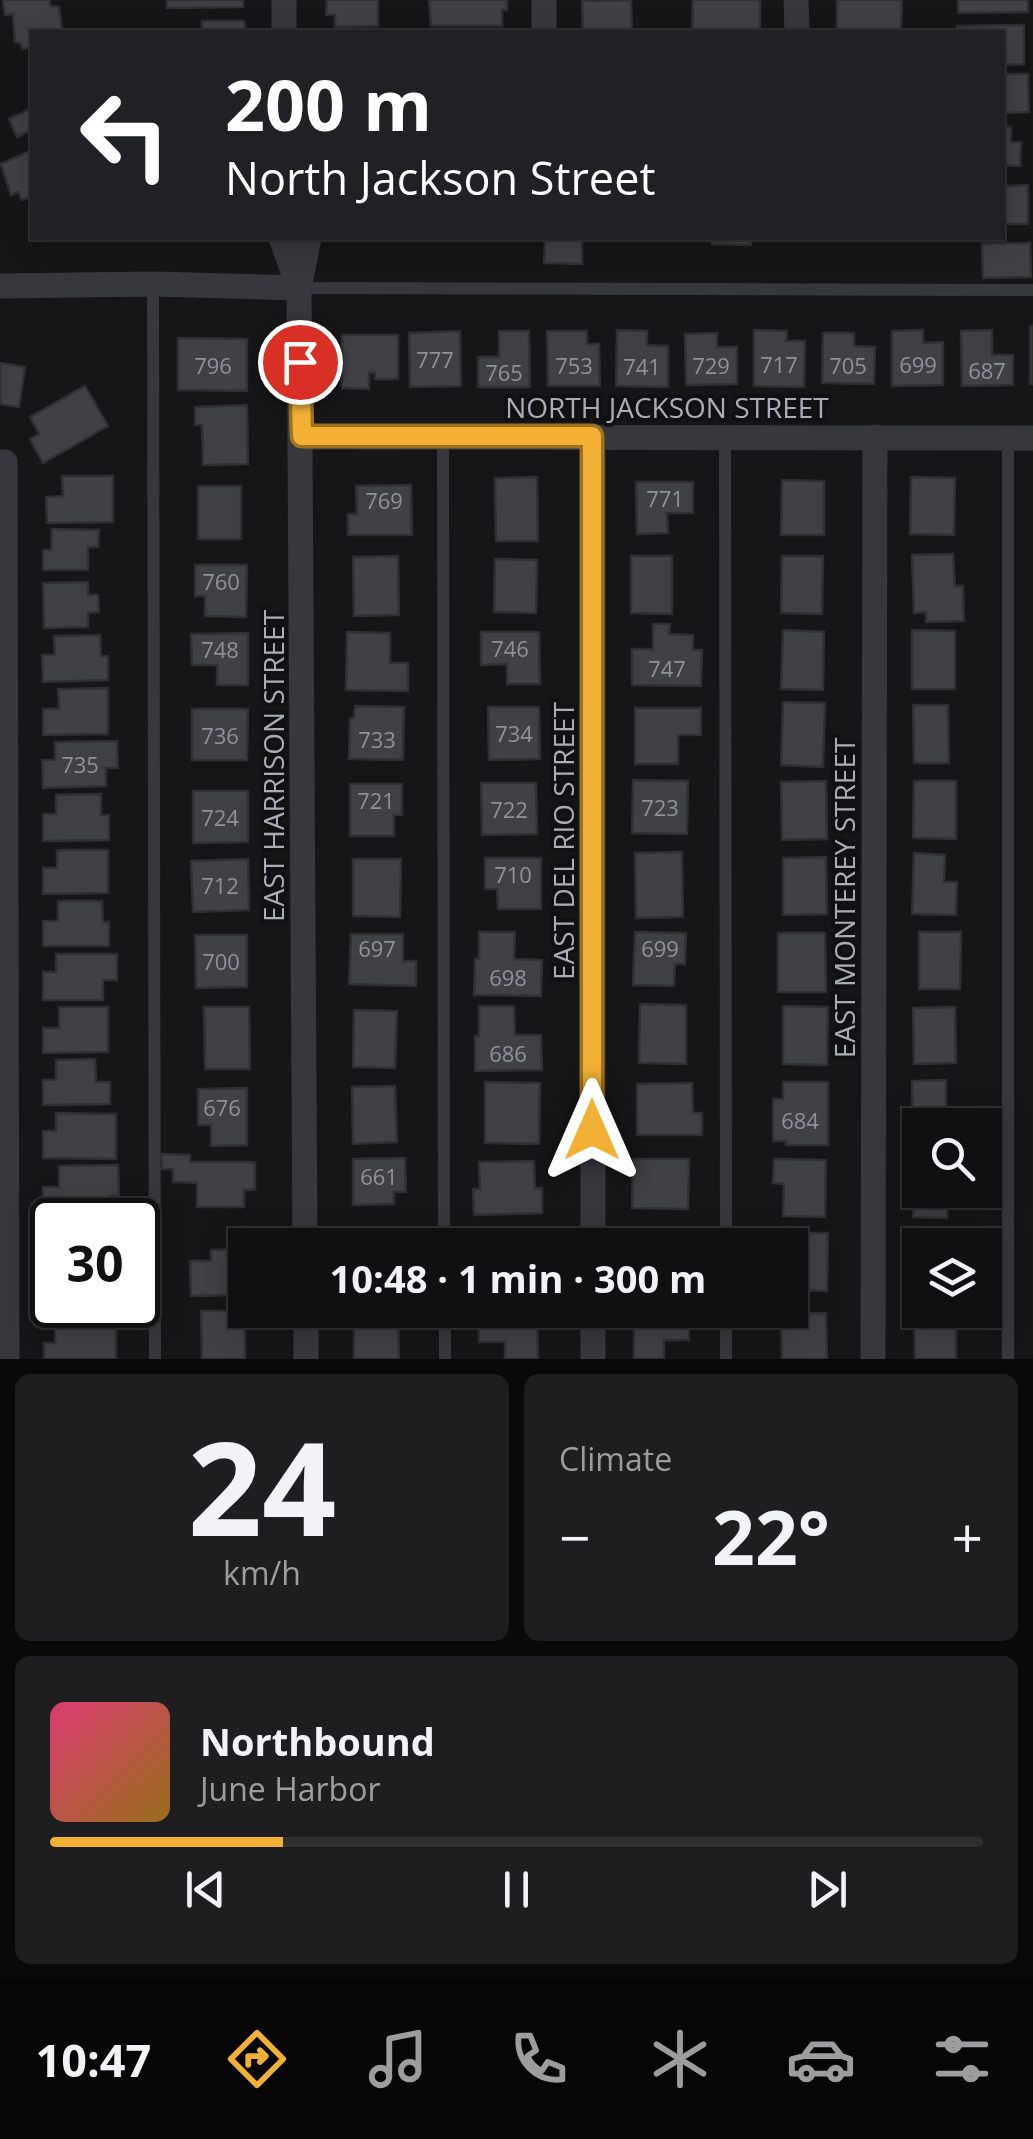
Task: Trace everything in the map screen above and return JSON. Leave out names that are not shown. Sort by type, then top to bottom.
[{"type":"street","points":[[284,0],[284,30]]},
{"type":"street","points":[[544,0],[544,30]]},
{"type":"street","points":[[796,0],[796,30]]},
{"type":"street","name":"EAST HARRISON STREET","points":[[283,240],[299,288]]},
{"type":"street","name":"EAST HARRISON STREET","points":[[305,1228],[299,288],[309,240]]},
{"type":"street","points":[[0,286],[153,284],[299,288]]},
{"type":"street","name":"NORTH JACKSON STREET","points":[[302,436],[1020,438]]},
{"type":"street","name":"EAST DEL RIO STREET","points":[[592,436],[592,1228]]},
{"type":"street","name":"EAST MONTEREY STREET","points":[[873,1359],[875,436]]},
{"type":"street","points":[[2,462],[7,1359]]},
{"type":"street","points":[[306,1328],[306,1359]]},
{"type":"street","points":[[592,1328],[592,1359]]},
{"type":"lane","points":[[153,284],[154,1359]]},
{"type":"lane","points":[[299,288],[1033,290]]},
{"type":"lane","points":[[443,436],[444,1228]]},
{"type":"lane","points":[[725,436],[726,1228]]},
{"type":"lane","points":[[1008,1359],[1020,438]]},
{"type":"lane","points":[[444,1328],[445,1359]]},
{"type":"lane","points":[[726,1328],[726,1359]]},
{"type":"building","points":[[3,0],[50,0],[50,6],[59,7],[62,30],[30,30],[30,50],[22,49],[21,43],[15,42],[13,14],[5,15]]},
{"type":"building","points":[[167,0],[243,0],[243,7],[167,8]]},
{"type":"building","points":[[327,0],[378,0],[378,26],[335,27],[335,15],[326,15]]},
{"type":"building","points":[[429,0],[507,0],[507,10],[502,10],[502,26],[431,26]]},
{"type":"building","points":[[631,0],[632,30],[583,30],[582,1]]},
{"type":"building","points":[[693,0],[760,0],[760,30],[692,30]]},
{"type":"building","points":[[837,0],[902,0],[901,30],[837,30]]},
{"type":"building","points":[[958,0],[1028,0],[1028,12],[958,13]]},
{"type":"building","points":[[202,21],[244,21],[246,30],[202,30]]},
{"type":"building","points":[[1024,25],[1024,64],[1005,65],[1005,30],[957,30],[957,26]]},
{"type":"building","points":[[1005,74],[1028,74],[1029,112],[1005,113]]},
{"type":"building","points":[[30,109],[30,131],[17,137],[9,119]]},
{"type":"building","points":[[1005,127],[1011,127],[1011,142],[1021,142],[1020,166],[1005,165]]},
{"type":"building","points":[[30,151],[30,201],[21,200],[19,192],[11,195],[1,164]]},
{"type":"building","points":[[1028,185],[1028,224],[1005,224],[1005,186]]},
{"type":"building","points":[[545,240],[582,240],[582,264],[544,263]]},
{"type":"building","points":[[712,240],[751,240],[751,245],[712,244]]},
{"type":"building","points":[[1030,243],[1031,277],[983,278],[982,244]]},
{"type":"building","points":[[1033,326],[1033,384],[1030,384]]},
{"type":"building","points":[[617,330],[647,331],[647,345],[668,346],[668,387],[616,386]]},
{"type":"building","points":[[754,330],[787,331],[786,341],[805,341],[804,387],[754,386]]},
{"type":"building","points":[[923,330],[923,343],[943,342],[943,385],[892,386],[892,331]]},
{"type":"building","points":[[992,330],[992,355],[1013,355],[1013,385],[962,386],[961,331]]},
{"type":"building","points":[[460,331],[461,386],[410,387],[409,333]]},
{"type":"building","points":[[499,331],[529,331],[530,387],[478,387],[478,357],[499,357]]},
{"type":"building","points":[[547,331],[587,331],[587,344],[599,344],[600,386],[548,386]]},
{"type":"building","points":[[717,333],[717,347],[737,347],[737,384],[686,385],[685,334]]},
{"type":"building","points":[[823,333],[854,333],[854,346],[875,347],[874,384],[822,383]]},
{"type":"building","points":[[342,335],[398,335],[398,379],[375,379],[375,373],[369,373],[369,389],[342,388]]},
{"type":"building","points":[[178,338],[247,339],[247,391],[178,390]]},
{"type":"building","points":[[0,363],[25,367],[19,407],[0,404]]},
{"type":"building","points":[[85,386],[108,426],[43,463],[30,439],[39,434],[30,417]]},
{"type":"building","points":[[247,405],[248,464],[203,465],[202,425],[195,425],[195,407]]},
{"type":"building","points":[[62,476],[113,476],[113,522],[47,523],[46,497],[63,496]]},
{"type":"building","points":[[537,477],[538,541],[496,541],[495,478]]},
{"type":"building","points":[[911,477],[955,478],[954,535],[910,534]]},
{"type":"building","points":[[782,480],[824,481],[824,535],[781,535]]},
{"type":"building","points":[[636,482],[693,482],[693,513],[667,513],[668,533],[637,534]]},
{"type":"building","points":[[411,485],[412,535],[348,535],[348,514],[357,514],[356,486]]},
{"type":"building","points":[[198,486],[241,486],[241,539],[198,539]]},
{"type":"building","points":[[52,529],[99,530],[98,547],[88,547],[88,570],[43,570],[43,550],[51,550]]},
{"type":"building","points":[[953,554],[955,586],[963,586],[964,621],[926,622],[926,612],[914,613],[912,555]]},
{"type":"building","points":[[398,556],[399,615],[354,616],[353,557]]},
{"type":"building","points":[[631,556],[672,556],[672,614],[631,613]]},
{"type":"building","points":[[782,556],[823,556],[822,614],[781,613]]},
{"type":"building","points":[[495,559],[537,560],[536,613],[494,612]]},
{"type":"building","points":[[195,565],[247,565],[246,617],[205,616],[205,596],[195,596]]},
{"type":"building","points":[[88,582],[88,595],[98,595],[99,612],[88,613],[88,627],[44,628],[43,583]]},
{"type":"building","points":[[653,624],[670,624],[669,634],[693,635],[693,650],[702,650],[701,686],[632,685],[632,649],[653,649]]},
{"type":"building","points":[[783,630],[824,632],[823,690],[781,689]]},
{"type":"building","points":[[912,630],[955,631],[955,689],[912,689]]},
{"type":"building","points":[[347,632],[390,633],[390,663],[408,663],[408,691],[346,690]]},
{"type":"building","points":[[481,632],[539,632],[540,684],[507,684],[507,664],[481,665]]},
{"type":"building","points":[[248,633],[248,685],[217,685],[217,665],[192,665],[191,634]]},
{"type":"building","points":[[100,635],[101,656],[108,656],[108,680],[43,682],[42,655],[55,655],[54,636]]},
{"type":"building","points":[[108,688],[108,734],[43,735],[43,709],[59,709],[58,689]]},
{"type":"building","points":[[783,702],[825,703],[823,767],[781,765]]},
{"type":"building","points":[[913,705],[948,705],[949,763],[914,763]]},
{"type":"building","points":[[355,706],[404,707],[403,760],[349,759],[350,718],[354,718]]},
{"type":"building","points":[[488,707],[539,707],[540,759],[489,760]]},
{"type":"building","points":[[635,708],[701,708],[701,735],[678,735],[678,764],[635,764]]},
{"type":"building","points":[[192,709],[248,709],[247,760],[192,760]]},
{"type":"building","points":[[117,741],[118,768],[106,768],[106,786],[43,788],[42,760],[55,760],[55,742]]},
{"type":"building","points":[[633,780],[688,781],[687,834],[632,833]]},
{"type":"building","points":[[826,781],[827,839],[782,840],[781,782]]},
{"type":"building","points":[[914,781],[956,781],[956,839],[913,838]]},
{"type":"building","points":[[481,783],[536,783],[537,834],[482,835]]},
{"type":"building","points":[[350,784],[402,784],[402,815],[394,815],[394,836],[350,836]]},
{"type":"building","points":[[193,791],[248,791],[248,842],[193,843]]},
{"type":"building","points":[[101,794],[101,815],[109,815],[109,840],[43,841],[43,814],[56,814],[56,795]]},
{"type":"building","points":[[57,850],[108,850],[108,893],[43,894],[43,868],[57,868]]},
{"type":"building","points":[[682,852],[683,917],[636,918],[635,853]]},
{"type":"building","points":[[914,853],[945,855],[944,882],[957,882],[956,915],[912,914]]},
{"type":"building","points":[[826,857],[827,914],[783,915],[783,858]]},
{"type":"building","points":[[485,858],[541,858],[541,909],[498,909],[497,889],[485,889]]},
{"type":"building","points":[[248,859],[249,910],[193,912],[191,861]]},
{"type":"building","points":[[353,859],[401,859],[400,917],[353,916]]},
{"type":"building","points":[[58,901],[102,901],[103,922],[109,922],[109,946],[43,946],[43,921],[58,921]]},
{"type":"building","points":[[479,932],[515,932],[514,959],[542,960],[541,996],[474,995]]},
{"type":"building","points":[[635,932],[686,933],[685,964],[675,964],[674,986],[633,985]]},
{"type":"building","points":[[919,932],[961,932],[960,989],[919,989]]},
{"type":"building","points":[[778,933],[825,933],[826,992],[778,992]]},
{"type":"building","points":[[351,934],[403,934],[403,961],[416,961],[416,986],[349,984]]},
{"type":"building","points":[[195,935],[247,935],[247,987],[196,988]]},
{"type":"building","points":[[56,954],[117,954],[117,980],[103,980],[103,1000],[43,1000],[43,972],[56,972]]},
{"type":"building","points":[[640,1004],[686,1005],[686,1064],[639,1063]]},
{"type":"building","points":[[479,1006],[514,1006],[515,1035],[541,1035],[542,1070],[475,1071]]},
{"type":"building","points":[[783,1006],[828,1007],[827,1065],[783,1064]]},
{"type":"building","points":[[59,1007],[108,1007],[108,1052],[43,1053],[43,1028],[59,1028]]},
{"type":"building","points":[[204,1007],[249,1007],[250,1069],[205,1069]]},
{"type":"building","points":[[955,1007],[956,1063],[914,1064],[913,1008]]},
{"type":"building","points":[[354,1010],[397,1011],[395,1068],[353,1067]]},
{"type":"building","points":[[95,1059],[96,1082],[110,1082],[110,1104],[43,1105],[43,1080],[56,1080],[56,1060]]},
{"type":"building","points":[[946,1080],[946,1108],[912,1108],[912,1081]]},
{"type":"building","points":[[485,1082],[540,1083],[539,1144],[485,1143]]},
{"type":"building","points":[[783,1082],[828,1082],[828,1145],[786,1145],[786,1141],[773,1141],[773,1099],[783,1099]]},
{"type":"building","points":[[692,1083],[693,1113],[702,1113],[702,1135],[637,1135],[637,1084]]},
{"type":"building","points":[[395,1086],[397,1142],[353,1144],[352,1087]]},
{"type":"building","points":[[247,1088],[247,1145],[211,1146],[211,1125],[198,1125],[198,1089]]},
{"type":"building","points":[[56,1113],[116,1114],[116,1159],[43,1158],[43,1131],[56,1131]]},
{"type":"building","points":[[162,1154],[190,1155],[190,1162],[255,1162],[255,1190],[244,1190],[244,1207],[197,1207],[197,1183],[173,1182],[173,1169],[162,1169]]},
{"type":"building","points":[[405,1158],[406,1192],[394,1192],[394,1204],[353,1205],[353,1159]]},
{"type":"building","points":[[633,1159],[689,1159],[688,1209],[632,1208]]},
{"type":"building","points":[[774,1159],[826,1160],[825,1217],[783,1216],[784,1184],[773,1183]]},
{"type":"building","points":[[534,1161],[535,1188],[542,1188],[542,1213],[474,1215],[473,1189],[480,1189],[479,1162]]},
{"type":"building","points":[[118,1165],[119,1196],[43,1198],[43,1187],[59,1187],[59,1166]]},
{"type":"building","points":[[913,1208],[947,1208],[947,1218],[913,1217]]},
{"type":"building","points":[[808,1233],[828,1233],[827,1291],[808,1290]]},
{"type":"building","points":[[228,1249],[228,1295],[191,1296],[190,1261],[211,1261],[211,1250]]},
{"type":"building","points":[[201,1311],[228,1311],[228,1328],[245,1328],[245,1359],[202,1359]]},
{"type":"building","points":[[808,1313],[826,1313],[827,1359],[782,1359],[781,1328],[808,1328]]},
{"type":"building","points":[[55,1328],[116,1328],[116,1359],[44,1359],[44,1343],[55,1343]]},
{"type":"building","points":[[354,1328],[398,1328],[399,1359],[354,1359]]},
{"type":"building","points":[[479,1328],[537,1328],[538,1359],[505,1359],[505,1342],[479,1342]]},
{"type":"building","points":[[634,1328],[689,1328],[689,1340],[664,1340],[664,1359],[634,1359]]},
{"type":"building","points":[[914,1328],[956,1328],[956,1359],[915,1359]]},
{"type":"route","points":[[300,362],[302,436],[592,436],[592,1130]]}]
